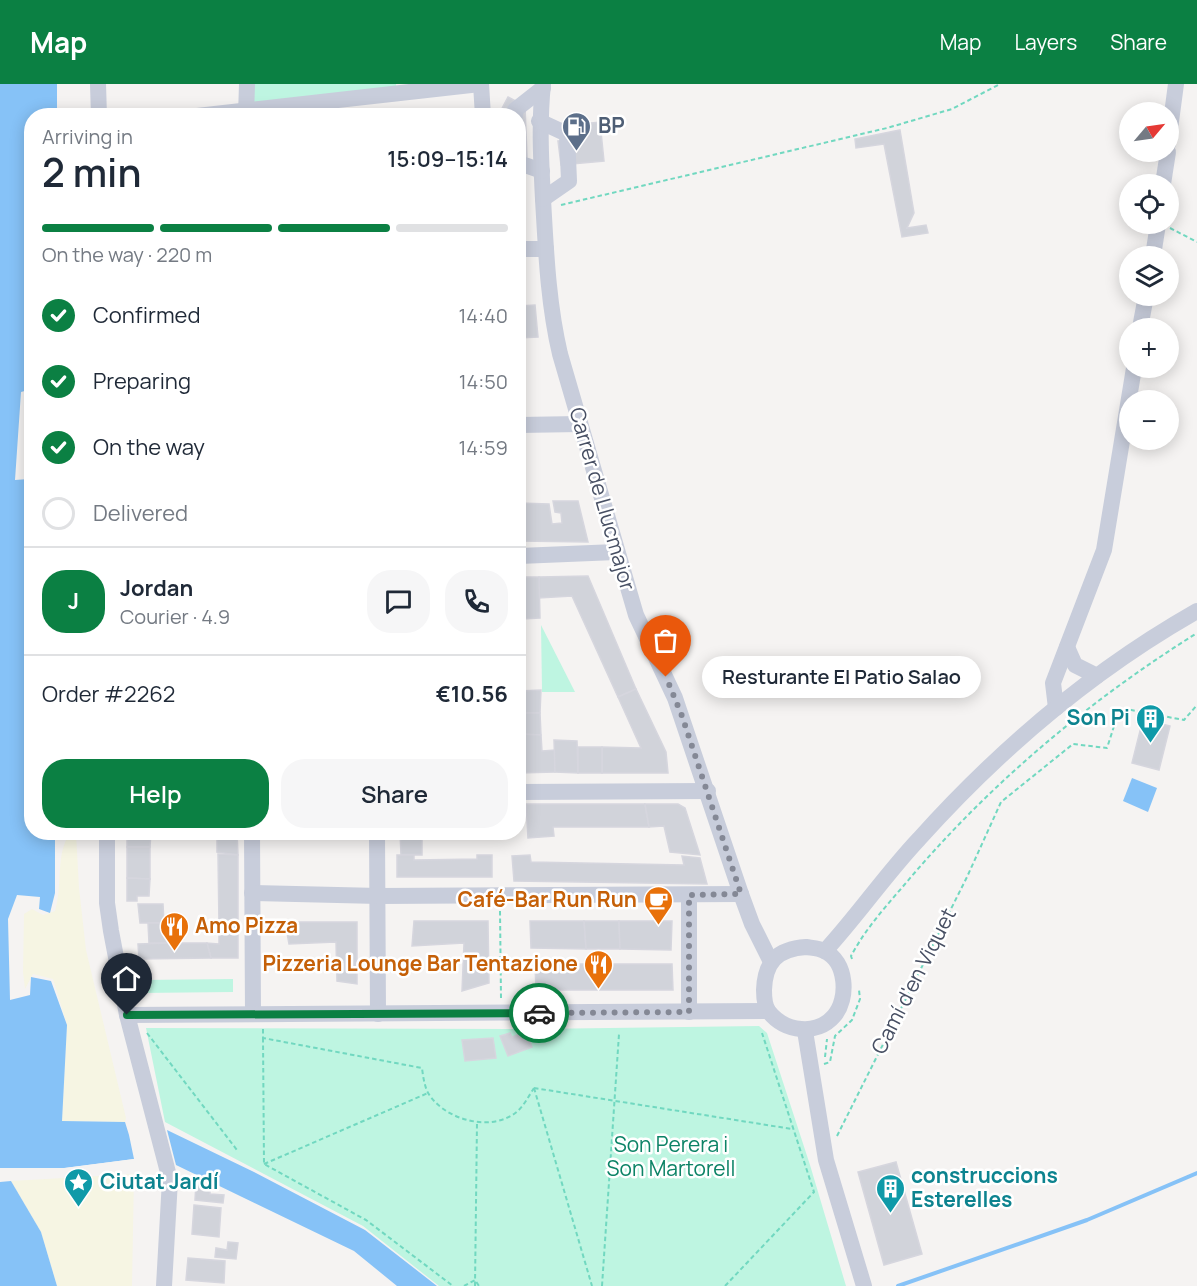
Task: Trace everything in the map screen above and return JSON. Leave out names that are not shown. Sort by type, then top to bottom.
[{"type":"street","points":[[98,84],[99,108]]},
{"type":"street","points":[[246,108],[247,84]]},
{"type":"street","points":[[287,108],[481,84],[482,108]]},
{"type":"street","points":[[1174,102],[1176,84]]},
{"type":"street","points":[[516,108],[543,86]]},
{"type":"street","name":"Carrer de Llucmajor","points":[[543,86],[539,121],[552,320],[616,552],[636,615],[675,698],[741,894],[752,924],[771,962]]},
{"type":"street","points":[[539,121],[567,134],[569,182],[543,204]]},
{"type":"street","points":[[526,165],[542,171]]},
{"type":"street","points":[[526,249],[546,249]]},
{"type":"street","points":[[1056,708],[1053,683],[1104,550],[1132,378]]},
{"type":"street","points":[[526,425],[580,424]]},
{"type":"street","points":[[526,556],[616,552]]},
{"type":"street","points":[[825,951],[918,839],[1000,757],[1097,676],[1160,632],[1197,611]]},
{"type":"street","points":[[1067,647],[1075,665],[1097,676]]},
{"type":"street","points":[[526,792],[708,791]]},
{"type":"street","points":[[107,840],[107,903],[127,1015],[170,1180],[164,1286]]},
{"type":"street","points":[[252,840],[252,893],[258,1014]]},
{"type":"street","points":[[377,840],[378,1014]]},
{"type":"street","points":[[252,893],[379,896],[741,894]]},
{"type":"street","points":[[689,895],[689,1012]]},
{"type":"street","points":[[806,947],[825,951],[834,960],[842,974],[845,990],[835,1016],[817,1028],[805,1030],[787,1026],[768,1011],[764,998],[765,973],[771,962],[792,948],[806,947]]},
{"type":"street","points":[[127,1015],[768,1011]]},
{"type":"street","points":[[805,1030],[817,1064],[826,1160],[864,1286]]},
{"type":"path","points":[[543,204],[887,128],[952,109],[1000,84]]},
{"type":"path","points":[[1179,234],[1197,243]]},
{"type":"path","points":[[854,963],[851,956],[863,934],[958,824],[1057,733],[1108,692],[1197,633]]},
{"type":"path","name":"Camí d'en Viquet","points":[[826,1160],[967,877],[1001,802],[1073,744],[1107,748],[1116,720],[1126,709],[1185,720],[1197,705]]},
{"type":"path","points":[[500,896],[501,1013]]},
{"type":"path","points":[[829,1033],[817,1064],[830,1062],[835,1036],[852,1020],[860,999],[859,990]]},
{"type":"path","points":[[258,1014],[263,1038],[264,1164]]},
{"type":"path","points":[[836,1028],[843,1023]]},
{"type":"path","points":[[147,1033],[237,1150]]},
{"type":"path","points":[[725,1286],[814,1192],[762,1033]]},
{"type":"path","points":[[602,1286],[619,1034]]},
{"type":"path","points":[[263,1038],[422,1068],[423,1080],[428,1093],[447,1110],[477,1122],[490,1123],[507,1119],[516,1113],[534,1088]]},
{"type":"path","points":[[534,1088],[793,1130]]},
{"type":"path","points":[[534,1088],[592,1286]]},
{"type":"path","points":[[264,1164],[428,1093]]},
{"type":"path","points":[[475,1286],[477,1122]]},
{"type":"path","points":[[264,1164],[366,1220],[453,1286]]},
{"type":"path","points":[[464,1286],[475,1280]]},
{"type":"path","points":[[475,1280],[479,1286]]},
{"type":"green space","points":[[247,84],[396,84],[397,94],[273,108],[246,108]]},
{"type":"green space","points":[[541,625],[575,692],[542,692]]},
{"type":"green space","points":[[233,979],[233,992],[140,993],[140,980]]},
{"type":"green space","name":"Son Perera i Son Martorell","points":[[759,1026],[767,1033],[846,1286],[439,1286],[363,1226],[165,1122],[146,1028],[534,1029]]},
{"type":"sand","points":[[76,840],[86,950],[126,1118],[125,1122],[62,1121],[67,1025],[53,979],[33,974],[25,989],[24,914],[32,909],[43,915],[55,911],[65,842]]},
{"type":"sand","name":"Ciutat Jardí","points":[[134,1174],[132,1286],[57,1286],[41,1232],[11,1181]]},
{"type":"water","points":[[0,84],[57,84],[57,108],[24,108],[24,391],[21,392],[15,480],[24,479],[24,840],[55,840],[55,893],[50,913],[39,909],[40,897],[17,895],[8,919],[10,1000],[30,995],[31,977],[51,981],[67,1025],[62,1121],[125,1122],[134,1159],[64,1168],[0,1168]]},
{"type":"water","points":[[1132,778],[1157,788],[1148,812],[1123,801]]},
{"type":"water","points":[[167,1130],[365,1230],[437,1286],[397,1286],[354,1251],[176,1165]]},
{"type":"water","points":[[11,1181],[41,1232],[57,1286],[0,1286],[0,1182]]},
{"type":"pier","points":[[134,1159],[134,1162],[65,1171],[0,1171],[0,1168],[65,1168]]},
{"type":"building","points":[[508,97],[525,106],[525,108],[502,108]]},
{"type":"building","points":[[600,122],[604,161],[561,165],[558,141],[575,140],[572,125]]},
{"type":"building","points":[[900,130],[914,213],[907,228],[926,225],[928,233],[902,237],[884,144],[856,148],[855,139]]},
{"type":"building","points":[[535,305],[538,337],[526,338],[526,306]]},
{"type":"building","points":[[553,501],[578,501],[588,542],[526,541],[526,503],[549,504],[552,524],[562,523],[561,513],[555,512]]},
{"type":"building","points":[[588,576],[636,689],[618,697],[572,596],[539,598],[539,577]]},
{"type":"building","points":[[526,577],[539,577],[540,618],[526,619]]},
{"type":"building","points":[[636,689],[666,752],[668,773],[602,773],[602,747],[641,748],[618,697]]},
{"type":"building","points":[[541,690],[540,713],[526,713],[526,691]]},
{"type":"building","points":[[526,713],[540,713],[541,735],[526,734]]},
{"type":"building","name":"Son Pi","points":[[1143,719],[1170,726],[1159,770],[1132,763]]},
{"type":"building","points":[[526,734],[541,735],[542,751],[555,750],[555,772],[526,773]]},
{"type":"building","points":[[554,740],[577,741],[578,773],[555,772]]},
{"type":"building","points":[[578,747],[602,747],[602,773],[578,773]]},
{"type":"building","points":[[526,804],[645,804],[649,827],[553,827],[554,836],[528,838]]},
{"type":"building","points":[[645,804],[678,804],[685,808],[700,855],[670,852],[664,826],[649,827]]},
{"type":"building","points":[[127,840],[150,840],[150,847],[127,847]]},
{"type":"building","points":[[217,840],[237,840],[238,855],[217,852]]},
{"type":"building","points":[[400,840],[422,840],[422,855],[401,855]]},
{"type":"building","points":[[127,847],[150,847],[150,879],[127,878]]},
{"type":"building","points":[[218,854],[238,855],[238,926],[219,926]]},
{"type":"building","points":[[397,855],[414,855],[414,860],[477,859],[477,855],[492,855],[492,877],[397,877]]},
{"type":"building","points":[[530,855],[531,862],[684,865],[682,856],[700,858],[707,884],[514,881],[512,856]]},
{"type":"building","points":[[127,878],[150,879],[149,896],[137,896],[137,901],[127,901]]},
{"type":"building","points":[[138,904],[163,904],[164,923],[140,923]]},
{"type":"building","points":[[414,921],[488,921],[489,983],[462,991],[464,943],[412,946]]},
{"type":"building","points":[[530,921],[584,921],[586,949],[531,948]]},
{"type":"building","points":[[584,921],[619,921],[620,949],[586,949]]},
{"type":"building","points":[[619,921],[672,921],[671,950],[620,949]]},
{"type":"building","points":[[285,922],[357,922],[357,984],[337,981],[336,942],[289,944]]},
{"type":"building","points":[[148,923],[169,923],[170,943],[149,943]]},
{"type":"building","points":[[219,926],[238,926],[238,958],[211,958],[207,943],[219,944]]},
{"type":"building","name":"Amo Pizza","points":[[207,943],[211,958],[139,959],[138,944]]},
{"type":"building","points":[[535,964],[672,964],[673,990],[536,990]]},
{"type":"building","points":[[526,1032],[532,1047],[508,1056],[500,1036],[510,1033],[512,1037]]},
{"type":"building","points":[[493,1038],[496,1058],[465,1061],[462,1040]]},
{"type":"building","name":"construccions Esterelles","points":[[896,1162],[922,1254],[884,1265],[858,1172]]},
{"type":"building","points":[[196,1183],[203,1183],[202,1190],[210,1190],[210,1194],[224,1195],[223,1203],[195,1200]]},
{"type":"building","points":[[194,1205],[221,1208],[219,1237],[192,1234]]},
{"type":"building","points":[[228,1242],[238,1243],[236,1259],[215,1257],[216,1248],[227,1250]]},
{"type":"building","points":[[188,1258],[225,1261],[224,1283],[186,1280]]},
{"type":"waterway","points":[[898,1286],[1087,1220],[1197,1173]]},
{"type":"way so far","points":[[539,1013],[689,1012],[689,895],[741,894],[708,791],[666,677]]},
{"type":"place","name":"BP","points":[[577,152]]},
{"type":"place","name":"Resturante El Patio Salao","points":[[666,677]]},
{"type":"place","name":"Son Pi","points":[[1151,744]]},
{"type":"place","name":"Café-Bar Run Run","points":[[658,926]]},
{"type":"place","name":"Amo Pizza","points":[[174,952]]},
{"type":"place","name":"Pizzeria Lounge Bar Tentazione","points":[[599,990]]},
{"type":"place","name":"Ciutat Jardí","points":[[79,1208]]},
{"type":"place","name":"construccions Esterelles","points":[[890,1214]]},
{"type":"route","points":[[127,1015],[539,1013]]}]
